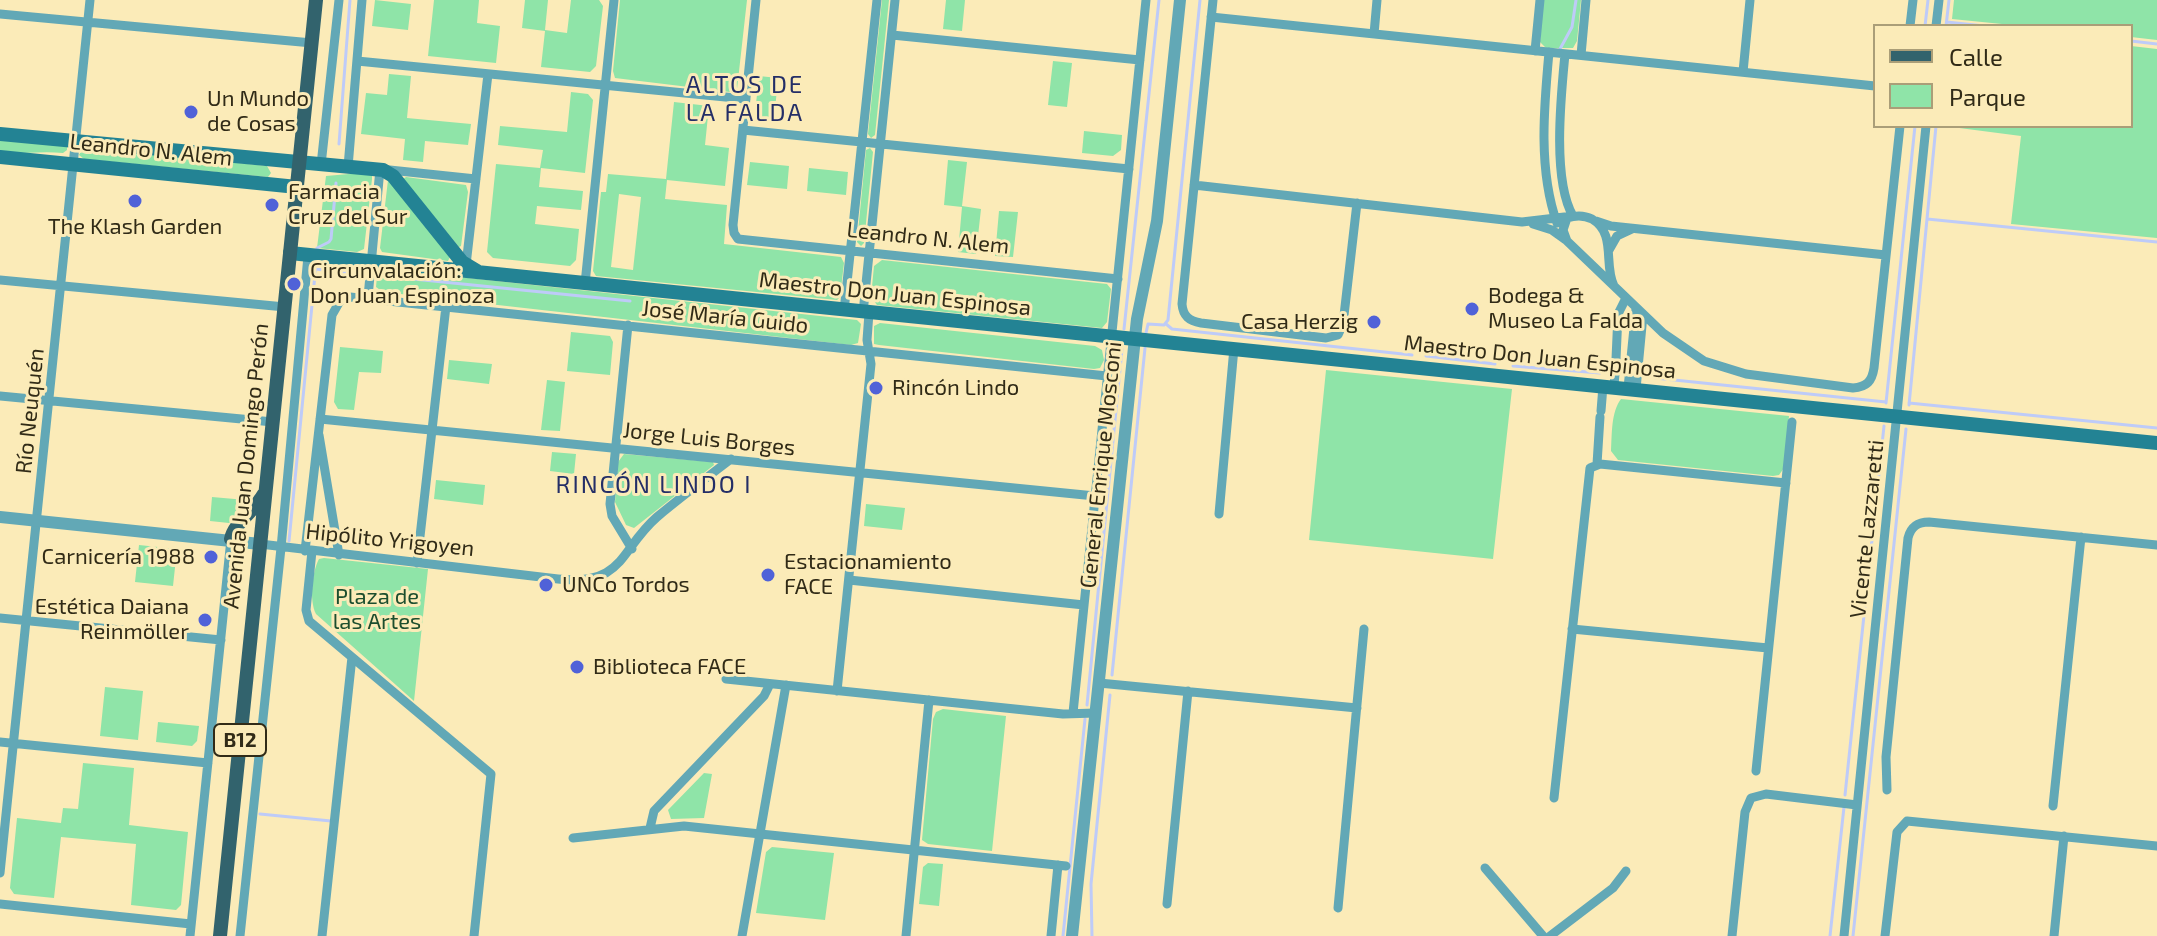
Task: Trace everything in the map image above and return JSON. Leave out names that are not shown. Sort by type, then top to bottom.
[{"type":"main road","name":"Avenida Juan Domingo Perón","points":[[220,936],[316,0]]},
{"type":"main road","name":"Leandro N. Alem","points":[[0,134],[380,169]]},
{"type":"main road","name":"Leandro N. Alem","points":[[0,157],[297,187]]},
{"type":"main road","points":[[266,184],[276,178],[278,171],[268,161]]},
{"type":"main road","name":"Maestro Don Juan Espinosa","points":[[380,169],[393,176],[466,265],[489,274]]},
{"type":"main road","name":"Maestro Don Juan Espinosa","points":[[290,253],[371,270],[489,274],[2157,443]]},
{"type":"main road","points":[[231,539],[234,529],[256,508],[266,490]]},
{"type":"street","name":"Río Neuquén","points":[[0,873],[90,0]]},
{"type":"street","points":[[321,165],[339,0]]},
{"type":"street","points":[[348,167],[362,0]]},
{"type":"street","points":[[585,284],[614,0]]},
{"type":"street","points":[[756,0],[743,130],[1129,169]]},
{"type":"street","points":[[844,311],[877,0]]},
{"type":"street","points":[[837,691],[871,364],[866,313],[869,254],[895,0]]},
{"type":"street","points":[[1073,713],[1146,0]]},
{"type":"street","name":"General Enrique Mosconi","points":[[1072,936],[1135,338],[1157,221],[1180,0]]},
{"type":"street","points":[[1213,0],[1182,304],[1186,317],[1201,323],[1334,337],[1342,328],[1357,203]]},
{"type":"street","points":[[1374,34],[1377,0]]},
{"type":"street","points":[[1535,51],[1540,0]]},
{"type":"street","points":[[1581,55],[1586,0]]},
{"type":"street","points":[[1743,72],[1750,0]]},
{"type":"street","points":[[1910,24],[1913,0]]},
{"type":"street","points":[[1936,24],[1939,0]]},
{"type":"street","points":[[0,14],[312,43]]},
{"type":"street","points":[[1211,17],[1873,86]]},
{"type":"street","points":[[892,35],[1140,60]]},
{"type":"street","points":[[1549,52],[1545,146],[1548,190],[1555,219],[1565,237],[1681,348],[1720,368],[1755,376],[1853,388],[1869,383],[1874,372],[1900,128]]},
{"type":"street","points":[[1565,54],[1561,151],[1564,193],[1573,216]]},
{"type":"street","points":[[357,61],[746,99]]},
{"type":"street","points":[[466,265],[488,74]]},
{"type":"street","name":"Vicente Lazzaretti","points":[[1844,936],[1926,128]]},
{"type":"street","name":"Leandro N. Alem","points":[[743,130],[733,225],[735,236],[747,241],[1118,279]]},
{"type":"street","points":[[368,297],[380,169]]},
{"type":"street","name":"Leandro N. Alem","points":[[380,169],[476,179]]},
{"type":"street","points":[[1194,185],[1522,222],[1565,237]]},
{"type":"street","points":[[1565,237],[1565,220],[1573,216]]},
{"type":"street","points":[[1522,222],[1573,216],[1611,226],[1886,255]]},
{"type":"street","points":[[1594,220],[1606,235],[1608,272],[1614,286]]},
{"type":"street","points":[[1609,251],[1617,236],[1639,229]]},
{"type":"street","points":[[240,936],[308,256]]},
{"type":"street","points":[[0,280],[285,307]]},
{"type":"street","name":"José María Guido","points":[[320,419],[332,315],[340,301],[350,297],[1107,376]]},
{"type":"street","points":[[1620,387],[1616,361],[1618,314],[1626,298]]},
{"type":"street","points":[[417,563],[446,306]]},
{"type":"street","points":[[1597,464],[1600,414],[1620,387],[1640,312]]},
{"type":"street","points":[[628,325],[610,510],[632,549]]},
{"type":"street","points":[[1219,514],[1234,348]]},
{"type":"street","points":[[0,396],[273,422]]},
{"type":"street","points":[[320,419],[308,551],[306,616],[491,774],[474,936]]},
{"type":"street","name":"Jorge Luis Borges","points":[[320,419],[1095,496]]},
{"type":"street","points":[[1756,771],[1792,422]]},
{"type":"street","points":[[319,431],[339,555]]},
{"type":"street","name":"Hipólito Yrigoyen","points":[[0,517],[231,539],[339,555],[576,580],[610,571],[621,563],[653,521],[731,459]]},
{"type":"street","points":[[1554,798],[1592,465],[1786,483]]},
{"type":"street","points":[[1887,790],[1886,757],[1908,538],[1912,528],[1926,522],[2157,545]]},
{"type":"street","points":[[2053,806],[2081,537]]},
{"type":"street","points":[[190,936],[231,539]]},
{"type":"street","points":[[849,580],[1084,605]]},
{"type":"street","points":[[0,618],[221,640]]},
{"type":"street","points":[[1338,908],[1364,629]]},
{"type":"street","points":[[1572,629],[1768,648]]},
{"type":"street","points":[[322,936],[352,657]]},
{"type":"street","points":[[726,679],[1096,713]]},
{"type":"street","points":[[1099,683],[1357,708]]},
{"type":"street","points":[[650,828],[654,811],[764,696],[770,684]]},
{"type":"street","points":[[742,936],[786,685]]},
{"type":"street","points":[[1167,904],[1188,691]]},
{"type":"street","points":[[906,936],[929,700]]},
{"type":"street","points":[[0,742],[208,763]]},
{"type":"street","points":[[1732,936],[1745,812],[1751,798],[1766,794],[1857,805]]},
{"type":"street","points":[[1885,936],[1896,835],[1903,823],[1916,821],[2157,846]]},
{"type":"street","points":[[573,838],[684,826],[1062,866],[1051,936]]},
{"type":"street","points":[[2054,936],[2064,836]]},
{"type":"street","points":[[1485,868],[1543,936]]},
{"type":"street","points":[[1550,936],[1613,888],[1626,871]]},
{"type":"street","points":[[0,904],[191,924]]},
{"type":"green space","points":[[375,0],[411,4],[408,30],[372,26]]},
{"type":"green space","points":[[434,0],[479,0],[477,23],[500,26],[496,63],[428,56]]},
{"type":"green space","points":[[525,0],[548,0],[545,30],[567,33],[571,0],[599,0],[603,6],[596,66],[590,72],[541,67],[545,31],[522,28]]},
{"type":"green space","points":[[620,0],[747,0],[737,89],[730,92],[615,78],[613,71]]},
{"type":"green space","points":[[882,0],[889,0],[875,135],[871,138],[868,134]]},
{"type":"green space","points":[[946,0],[965,0],[962,31],[943,29]]},
{"type":"green space","points":[[1543,0],[1581,0],[1577,41],[1573,48],[1546,48],[1540,42]]},
{"type":"green space","points":[[1954,0],[2157,0],[2157,40],[2133,37],[2133,24],[2002,24],[1952,19]]},
{"type":"green space","points":[[2133,46],[2157,49],[2157,238],[2011,224],[2021,136],[1959,128],[2133,128]]},
{"type":"green space","points":[[1053,61],[1072,63],[1067,107],[1048,105]]},
{"type":"green space","points":[[389,74],[411,76],[407,118],[471,124],[468,145],[425,141],[423,162],[403,160],[405,139],[361,134],[366,93],[387,95]]},
{"type":"green space","points":[[759,76],[778,78],[774,121],[760,120],[755,113]]},
{"type":"green space","points":[[571,92],[588,94],[593,100],[585,173],[541,168],[539,187],[583,191],[581,210],[537,206],[535,224],[579,229],[576,260],[570,266],[493,258],[487,252],[496,164],[540,168],[543,150],[498,145],[500,126],[567,132]]},
{"type":"green space","points":[[674,102],[709,106],[705,145],[729,148],[725,186],[667,180],[665,199],[727,205],[724,244],[841,257],[844,263],[840,297],[837,300],[596,276],[593,271],[601,192],[606,192],[608,174],[666,179]],"holes":[[[619,194],[641,197],[633,270],[611,267]]]},
{"type":"green space","points":[[1084,131],[1122,135],[1121,150],[1113,156],[1082,153]]},
{"type":"green space","points":[[0,140],[67,146],[67,150],[63,153],[0,153]]},
{"type":"green space","points":[[870,148],[873,152],[864,243],[861,246],[857,242],[866,150]]},
{"type":"green space","points":[[82,150],[115,150],[267,166],[271,173],[268,177],[84,159],[79,155]]},
{"type":"green space","points":[[948,160],[967,162],[962,206],[981,209],[976,254],[958,252],[962,207],[944,205]]},
{"type":"green space","points":[[750,162],[789,166],[787,189],[747,185]]},
{"type":"green space","points":[[809,168],[848,172],[846,195],[807,191]]},
{"type":"green space","points":[[372,175],[364,249],[357,252],[317,248],[326,176]]},
{"type":"green space","points":[[403,179],[466,185],[468,192],[461,246]]},
{"type":"green space","points":[[388,180],[450,257],[448,261],[382,252]]},
{"type":"green space","points":[[999,211],[1018,212],[1013,257],[995,256]]},
{"type":"green space","points":[[882,260],[1107,284],[1111,289],[1107,322],[1102,328],[877,305],[871,297],[874,266]]},
{"type":"green space","points":[[385,269],[857,320],[861,324],[858,343],[851,345],[383,292],[376,287],[377,276]]},
{"type":"green space","points":[[880,323],[1095,346],[1102,350],[1104,360],[1100,368],[1094,369],[879,345],[874,344],[874,326]]},
{"type":"green space","points":[[571,332],[610,336],[613,342],[610,375],[567,371]]},
{"type":"green space","points":[[340,347],[383,351],[381,373],[359,372],[354,410],[338,409],[334,402]]},
{"type":"green space","points":[[449,360],[492,364],[489,384],[447,379]]},
{"type":"green space","points":[[1326,370],[1512,389],[1493,559],[1309,540]]},
{"type":"green space","points":[[547,380],[565,382],[560,431],[541,430]]},
{"type":"green space","points":[[1621,399],[1789,416],[1784,468],[1779,475],[1773,476],[1618,460],[1611,451],[1614,417]]},
{"type":"green space","points":[[552,452],[576,454],[574,474],[550,471]]},
{"type":"green space","points":[[624,454],[713,462],[714,465],[634,528],[626,525],[615,502],[618,462]]},
{"type":"green space","points":[[436,480],[485,485],[483,505],[434,499]]},
{"type":"green space","points":[[212,497],[246,500],[245,509],[229,523],[210,521]]},
{"type":"green space","points":[[866,504],[905,508],[902,530],[864,526]]},
{"type":"green space","points":[[139,545],[177,549],[173,586],[135,582]]},
{"type":"green space","name":"Plaza de las Artes","points":[[319,559],[428,569],[414,701],[316,614],[313,578]]},
{"type":"green space","points":[[105,687],[143,691],[138,740],[100,736]]},
{"type":"green space","points":[[943,709],[1006,716],[992,851],[928,844],[922,840],[933,719],[936,712]]},
{"type":"green space","points":[[158,722],[199,726],[197,741],[192,746],[156,742]]},
{"type":"green space","points":[[83,763],[134,768],[129,825],[188,832],[181,905],[176,910],[131,905],[136,844],[61,837],[54,898],[14,894],[10,888],[17,818],[61,823],[63,808],[78,809]]},
{"type":"green space","points":[[704,773],[712,774],[704,818],[671,819],[668,810]]},
{"type":"green space","points":[[772,847],[834,853],[825,920],[756,913],[766,852]]},
{"type":"green space","points":[[928,863],[943,864],[939,906],[919,904],[923,867]]},
{"type":"waterway","points":[[339,144],[350,0]]},
{"type":"waterway","points":[[1124,329],[1159,0]]},
{"type":"waterway","points":[[1146,333],[1148,324],[1164,325],[1168,320],[1200,0]]},
{"type":"waterway","points":[[1560,49],[1572,27],[1576,0]]},
{"type":"waterway","points":[[1925,24],[1928,0]]},
{"type":"waterway","points":[[1946,24],[1949,0]]},
{"type":"waterway","points":[[1947,22],[1966,24]]},
{"type":"waterway","points":[[2133,41],[2157,44]]},
{"type":"waterway","points":[[1886,403],[1915,128]]},
{"type":"waterway","points":[[1909,405],[1936,128]]},
{"type":"waterway","points":[[317,248],[331,239],[336,183]]},
{"type":"waterway","points":[[1927,219],[2157,242]]},
{"type":"waterway","points":[[289,541],[316,264]]},
{"type":"waterway","points":[[315,269],[630,301]]},
{"type":"waterway","points":[[1166,324],[1172,329],[1412,355]]},
{"type":"waterway","points":[[1112,675],[1145,348]]},
{"type":"waterway","points":[[1087,705],[1122,349]]},
{"type":"waterway","points":[[1426,356],[1495,364]]},
{"type":"waterway","points":[[1513,366],[1600,373]]},
{"type":"waterway","points":[[1655,378],[1886,402]]},
{"type":"waterway","points":[[1909,403],[2157,428]]},
{"type":"waterway","points":[[1845,795],[1884,426]]},
{"type":"waterway","points":[[1853,936],[1906,429]]},
{"type":"waterway","points":[[1092,936],[1091,884],[1110,695]]},
{"type":"waterway","points":[[1063,936],[1085,719]]},
{"type":"waterway","points":[[1830,936],[1844,807]]},
{"type":"waterway","points":[[260,814],[331,821]]},
{"type":"place","name":"Un Mundo de Cosas","points":[[191,112]]},
{"type":"place","name":"The Klash Garden","points":[[135,201]]},
{"type":"place","name":"Farmacia Cruz del Sur","points":[[272,205]]},
{"type":"place","name":"Circunvalación: Don Juan Espinoza","points":[[294,284]]},
{"type":"place","name":"Bodega & Museo La Falda","points":[[1472,309]]},
{"type":"place","name":"Casa Herzig","points":[[1374,322]]},
{"type":"place","name":"Rincón Lindo","points":[[876,388]]},
{"type":"place","name":"Carnicería 1988","points":[[211,557]]},
{"type":"place","name":"Estacionamiento FACE","points":[[768,575]]},
{"type":"place","name":"UNCo Tordos","points":[[546,585]]},
{"type":"place","name":"Estética Daiana Reinmöller","points":[[205,620]]},
{"type":"place","name":"Biblioteca FACE","points":[[577,667]]},
{"type":"district","name":"ALTOS DE LA FALDA","points":[[745,99]]},
{"type":"district","name":"RINCÓN LINDO I","points":[[654,485]]}]
